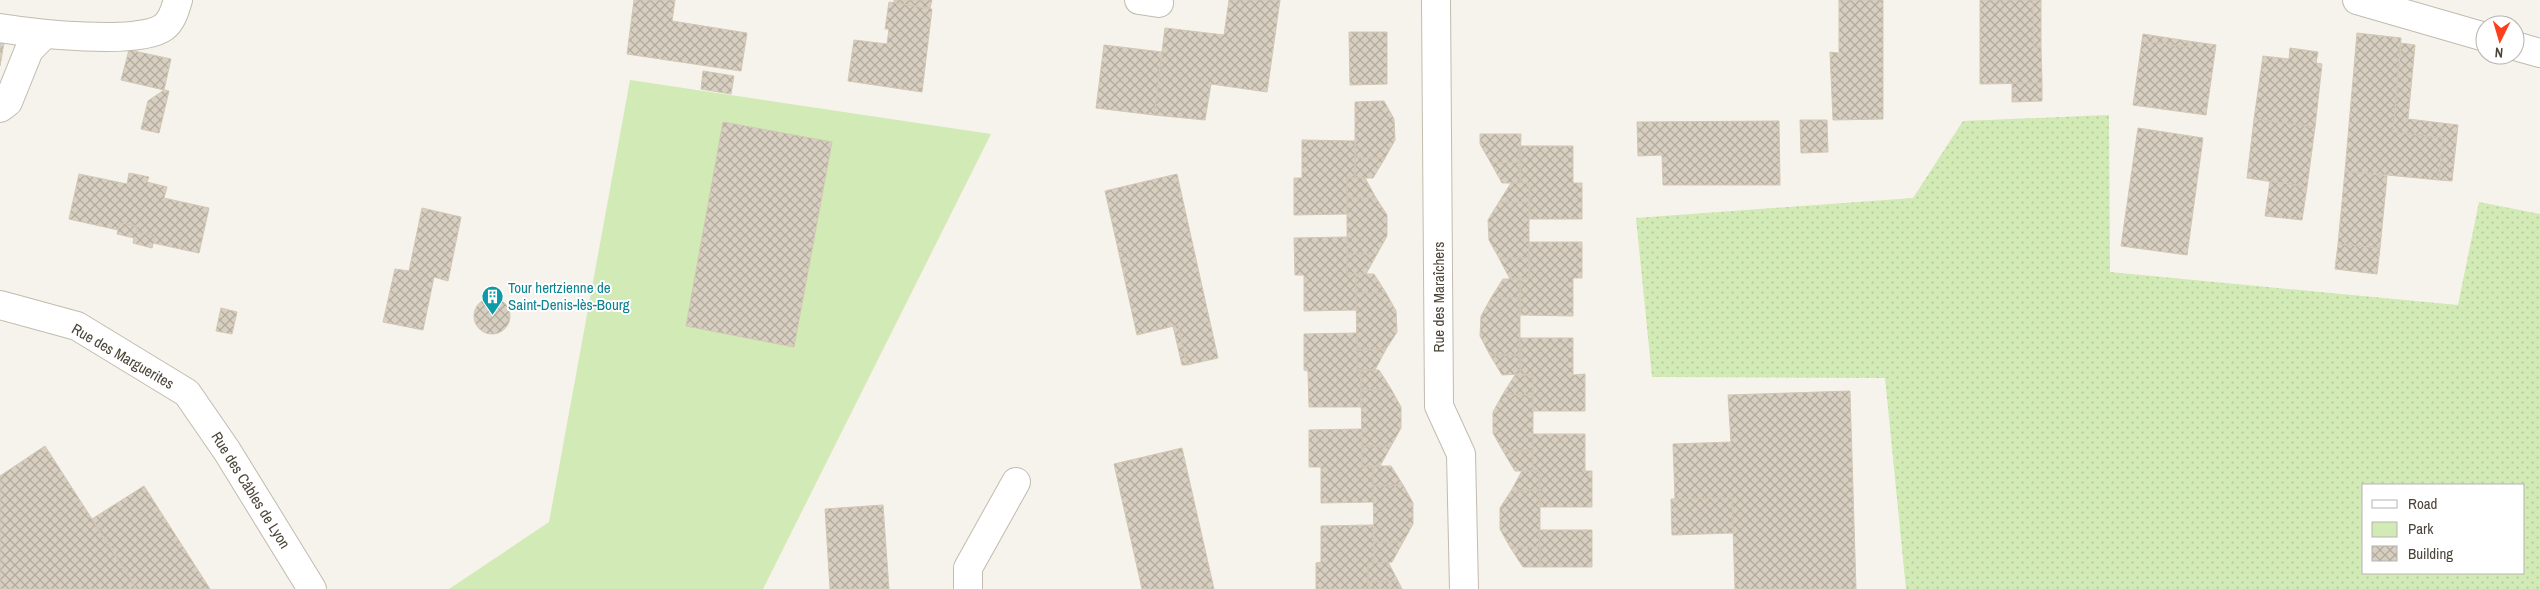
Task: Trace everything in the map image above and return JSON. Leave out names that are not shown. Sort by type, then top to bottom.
[{"type":"street","points":[[0,28],[44,35],[127,36],[155,32],[165,26],[175,12],[178,0]]},
{"type":"street","name":"Rue des Maraîchers","points":[[1436,0],[1439,406],[1461,454],[1464,589]]},
{"type":"street","points":[[2357,0],[2475,34]]},
{"type":"street","points":[[0,108],[8,102],[29,50],[44,35]]},
{"type":"street","points":[[2525,49],[2540,53]]},
{"type":"street","name":"Rue des Marguerites","points":[[0,305],[76,326],[187,393]]},
{"type":"street","name":"Rue des Câbles de Lyon","points":[[187,393],[227,451],[312,589]]},
{"type":"street","points":[[968,589],[968,568],[1016,482]]},
{"type":"green space","points":[[630,80],[991,134],[763,589],[449,589],[549,522]]},
{"type":"green space","points":[[2109,115],[2110,272],[2458,305],[2479,202],[2540,214],[2540,589],[1906,589],[1885,378],[1652,377],[1636,218],[1913,198],[1963,121]]},
{"type":"building","points":[[634,0],[675,0],[672,21],[747,33],[741,71],[627,54]]},
{"type":"building","points":[[894,0],[932,0],[930,8],[894,3]]},
{"type":"building","points":[[1229,0],[1280,0],[1267,92],[1211,84],[1205,120],[1154,115],[1165,28],[1224,35]]},
{"type":"building","points":[[1839,0],[1883,0],[1883,119],[1833,120],[1830,52],[1839,53]]},
{"type":"building","points":[[1980,0],[2033,0],[2034,47],[2041,47],[2042,83],[1980,84]]},
{"type":"building","points":[[2033,0],[2041,0],[2041,47],[2034,47]]},
{"type":"building","points":[[889,2],[932,9],[922,92],[848,81],[854,40],[887,44],[889,29],[885,29]]},
{"type":"building","points":[[1349,32],[1387,32],[1387,84],[1350,85]]},
{"type":"building","points":[[2357,33],[2401,38],[2393,132],[2443,138],[2439,180],[2345,171]]},
{"type":"building","points":[[2143,34],[2188,41],[2187,47],[2142,41]]},
{"type":"building","points":[[0,36],[5,37],[0,66]]},
{"type":"building","points":[[2142,41],[2187,47],[2188,41],[2216,45],[2206,115],[2133,105]]},
{"type":"building","points":[[2401,43],[2415,45],[2408,119],[2458,125],[2452,181],[2439,180],[2443,138],[2393,132]]},
{"type":"building","points":[[1104,45],[1162,52],[1154,115],[1096,108]]},
{"type":"building","points":[[2290,48],[2318,52],[2316,63],[2322,64],[2315,127],[2254,119],[2263,56],[2289,59]]},
{"type":"building","points":[[129,50],[171,59],[164,90],[121,80]]},
{"type":"building","points":[[703,71],[734,76],[731,94],[701,89]]},
{"type":"building","points":[[2012,83],[2042,83],[2042,101],[2012,102]]},
{"type":"building","points":[[164,90],[169,91],[159,133],[141,129],[148,101]]},
{"type":"building","points":[[1384,101],[1394,119],[1395,140],[1385,158],[1355,158],[1355,102]]},
{"type":"building","points":[[2254,119],[2315,127],[2307,187],[2247,178]]},
{"type":"building","points":[[1800,120],[1827,120],[1828,152],[1801,153]]},
{"type":"building","points":[[1779,121],[1780,185],[1663,185],[1662,155],[1638,156],[1637,122]]},
{"type":"building","points":[[723,122],[832,142],[794,347],[686,326]]},
{"type":"building","points":[[2138,128],[2203,138],[2187,255],[2121,246]]},
{"type":"building","points":[[1480,134],[1521,134],[1520,162],[1491,163],[1480,144]]},
{"type":"building","points":[[1302,140],[1355,141],[1355,178],[1347,178],[1347,214],[1294,215],[1294,178],[1302,178]]},
{"type":"building","points":[[1520,146],[1573,146],[1573,183],[1582,183],[1582,219],[1529,219],[1529,183],[1520,183]]},
{"type":"building","points":[[1355,158],[1385,158],[1373,178],[1355,178]]},
{"type":"building","points":[[1520,162],[1520,183],[1502,183],[1491,163]]},
{"type":"building","points":[[2345,171],[2387,176],[2380,248],[2338,244]]},
{"type":"building","points":[[129,173],[149,177],[147,182],[167,187],[164,198],[209,208],[199,253],[153,243],[155,236],[136,232],[137,226],[120,223],[118,230],[69,219],[79,174],[127,184]]},
{"type":"building","points":[[1177,174],[1218,358],[1187,365],[1178,325],[1137,335],[1124,276],[1131,253],[1118,249],[1105,191]]},
{"type":"building","points":[[1347,178],[1365,178],[1376,198],[1347,198]]},
{"type":"building","points":[[2270,181],[2307,187],[2302,220],[2265,216]]},
{"type":"building","points":[[1511,183],[1529,183],[1529,202],[1499,202]]},
{"type":"building","points":[[1347,198],[1376,198],[1387,215],[1387,236],[1377,254],[1347,254]]},
{"type":"building","points":[[1499,202],[1529,202],[1529,258],[1499,258],[1489,240],[1488,220]]},
{"type":"building","points":[[422,208],[461,217],[448,281],[434,277],[423,330],[383,322],[395,269],[409,271]]},
{"type":"building","points":[[120,223],[137,226],[136,232],[155,236],[152,248],[133,243],[134,238],[117,234]]},
{"type":"building","points":[[1347,237],[1347,274],[1356,274],[1357,310],[1304,311],[1304,275],[1295,275],[1294,238]]},
{"type":"building","points":[[1529,242],[1582,242],[1582,278],[1573,278],[1573,316],[1520,315],[1520,279],[1529,278]]},
{"type":"building","points":[[2338,244],[2380,248],[2377,274],[2335,269]]},
{"type":"building","points":[[1118,249],[1131,253],[1124,276]]},
{"type":"building","points":[[1347,254],[1377,254],[1366,274],[1347,274]]},
{"type":"building","points":[[1499,258],[1529,258],[1529,278],[1510,279]]},
{"type":"building","points":[[1356,274],[1374,274],[1386,293],[1356,293]]},
{"type":"building","points":[[1503,279],[1520,279],[1520,298],[1491,298]]},
{"type":"building","points":[[1356,293],[1386,293],[1396,311],[1397,332],[1386,349],[1357,350]]},
{"type":"building","name":"Tour hertzienne de Saint-Denis-lès-Bourg","points":[[492,298],[499,299],[505,303],[509,309],[509,323],[505,329],[499,333],[492,334],[485,333],[479,329],[475,323],[474,316],[475,309],[479,303],[485,299]]},
{"type":"building","points":[[1491,298],[1520,298],[1520,355],[1490,355],[1480,336],[1481,316]]},
{"type":"building","points":[[221,308],[237,312],[232,334],[216,331]]},
{"type":"building","points":[[1178,325],[1187,365],[1182,365],[1173,326]]},
{"type":"building","points":[[1357,333],[1357,370],[1361,370],[1361,407],[1309,407],[1308,371],[1304,370],[1304,334]]},
{"type":"building","points":[[1520,338],[1573,338],[1573,375],[1585,374],[1585,411],[1533,411],[1533,375],[1520,374]]},
{"type":"building","points":[[1386,349],[1375,370],[1357,370],[1357,350]]},
{"type":"building","points":[[1490,355],[1520,355],[1520,374],[1502,375]]},
{"type":"building","points":[[1361,370],[1379,370],[1391,389],[1361,390]]},
{"type":"building","points":[[1515,375],[1533,375],[1533,395],[1503,394]]},
{"type":"building","points":[[1391,389],[1401,407],[1401,428],[1391,446],[1362,446],[1361,390]]},
{"type":"building","points":[[1850,391],[1856,589],[1735,589],[1732,498],[1675,499],[1673,444],[1731,442],[1728,395]]},
{"type":"building","points":[[1503,394],[1533,395],[1533,451],[1503,451],[1493,433],[1493,412]]},
{"type":"building","points":[[1362,429],[1362,466],[1373,466],[1374,502],[1321,503],[1321,467],[1309,467],[1309,430]]},
{"type":"building","points":[[1533,434],[1585,434],[1585,471],[1592,471],[1592,507],[1540,507],[1539,471],[1533,471]]},
{"type":"building","points":[[45,446],[137,589],[0,589],[0,476]]},
{"type":"building","points":[[1362,446],[1391,446],[1380,466],[1362,466]]},
{"type":"building","points":[[1182,448],[1214,589],[1142,589],[1114,464]]},
{"type":"building","points":[[1503,451],[1533,451],[1533,471],[1515,471]]},
{"type":"building","points":[[1373,466],[1391,466],[1403,485],[1373,486]]},
{"type":"building","points":[[1522,471],[1539,471],[1540,490],[1511,491]]},
{"type":"building","points":[[1403,485],[1413,503],[1413,524],[1403,542],[1374,542],[1373,486]]},
{"type":"building","points":[[144,486],[210,589],[137,589],[92,519]]},
{"type":"building","points":[[1540,490],[1540,547],[1510,547],[1500,529],[1500,508],[1511,491]]},
{"type":"building","points":[[1732,498],[1733,533],[1672,535],[1671,499]]},
{"type":"building","points":[[883,505],[889,589],[830,589],[825,509]]},
{"type":"building","points":[[1373,525],[1374,563],[1368,563],[1369,589],[1316,589],[1316,563],[1321,562],[1321,526]]},
{"type":"building","points":[[1539,530],[1592,530],[1592,567],[1540,567]]},
{"type":"building","points":[[1374,542],[1403,542],[1392,562],[1374,563]]},
{"type":"building","points":[[1510,547],[1540,547],[1540,567],[1523,567]]},
{"type":"building","points":[[1388,562],[1398,581],[1368,582],[1368,563]]},
{"type":"building","points":[[1398,581],[1402,589],[1369,589],[1368,582]]},
{"type":"place","name":"Tour hertzienne de Saint-Denis-lès-Bourg","points":[[492,315]]}]
